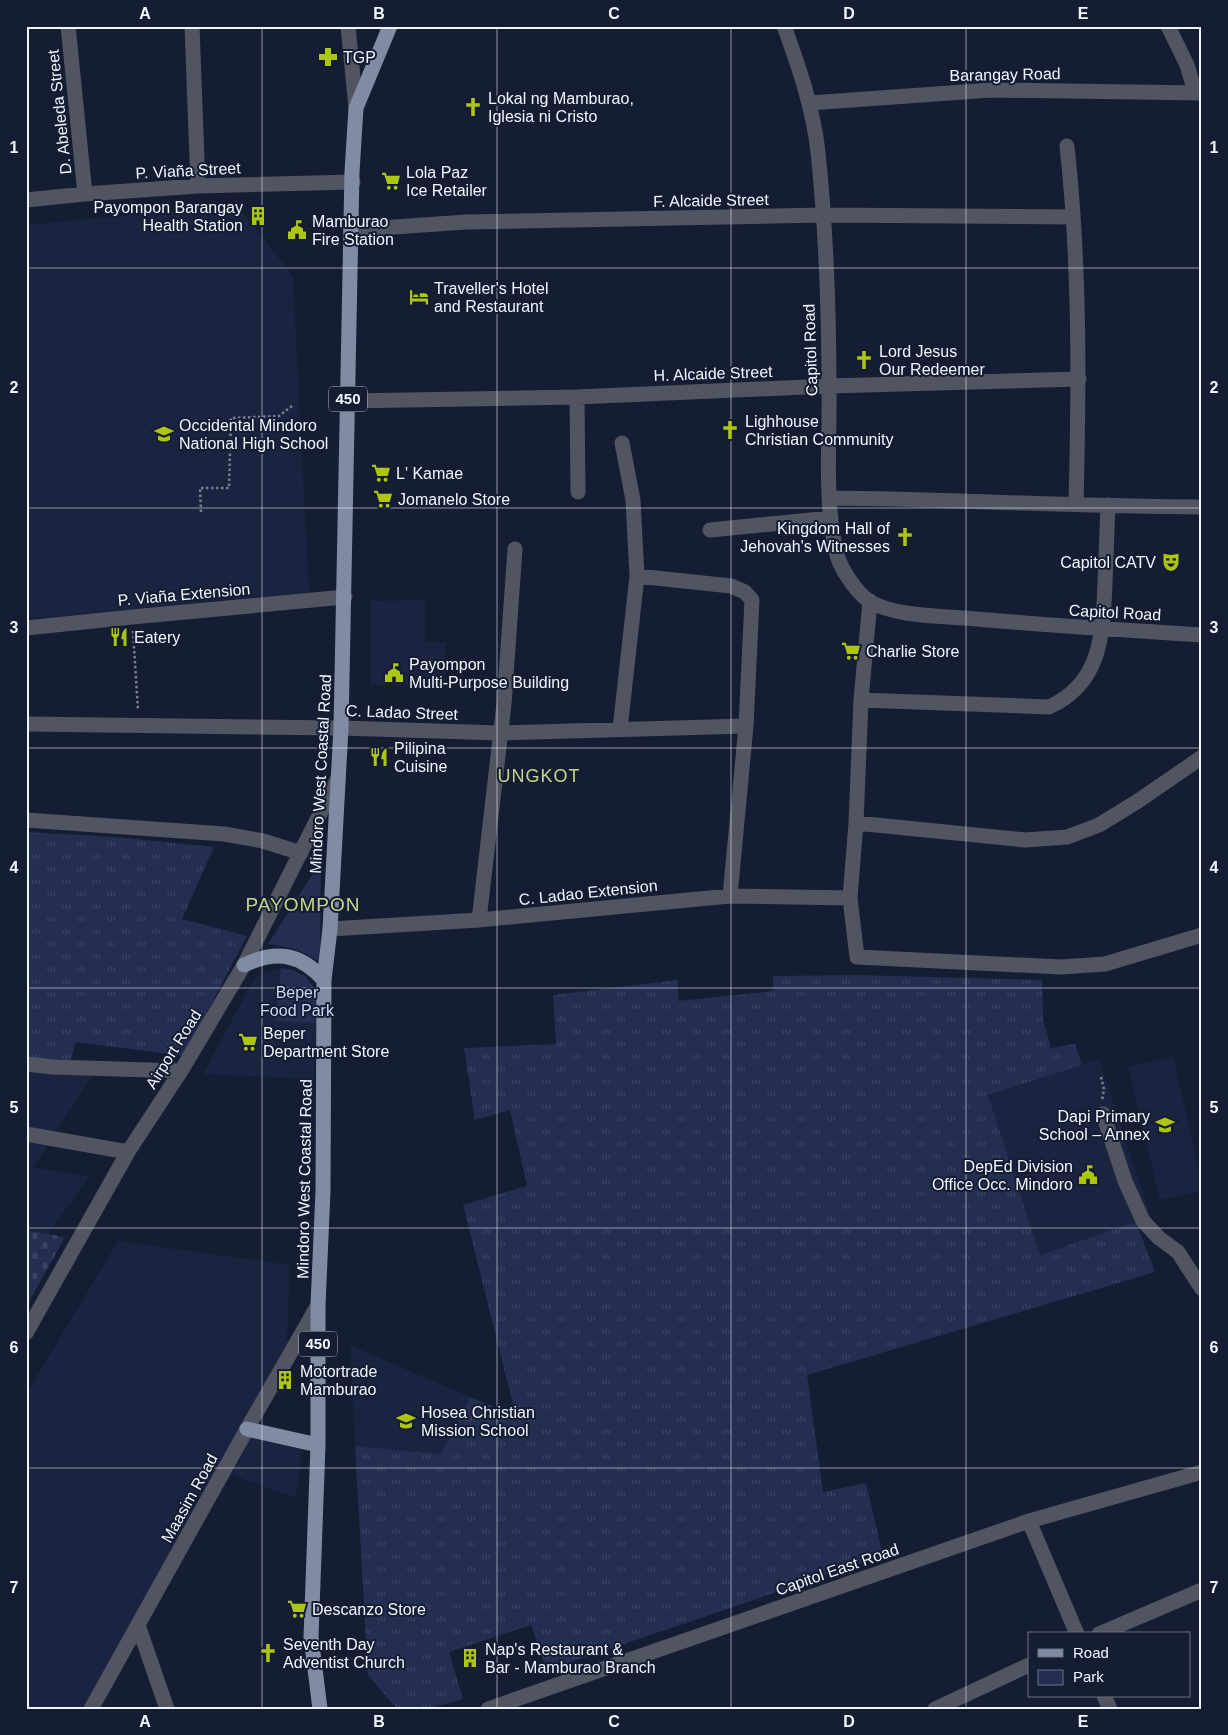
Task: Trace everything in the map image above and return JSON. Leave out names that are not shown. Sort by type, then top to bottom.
[{"type":"main road","name":"Mindoro West Coastal Road","points":[[321,1707],[311,1637],[318,1445],[318,1305],[323,1191],[324,980],[330,929],[341,728],[352,182],[356,108],[390,26]]},
{"type":"main road","points":[[244,965],[261,957],[280,955],[292,957],[306,963],[324,980]]},
{"type":"main road","points":[[247,1429],[318,1445]]},
{"type":"street","name":"D. Abeleda Street","points":[[68,26],[85,194]]},
{"type":"street","points":[[192,26],[198,186]]},
{"type":"street","points":[[348,26],[356,108]]},
{"type":"street","name":"Capitol Road","points":[[784,26],[810,103],[818,148],[824,215],[831,518],[836,554],[847,575],[870,601],[885,607],[920,615],[1202,635]]},
{"type":"street","points":[[1168,26],[1198,93]]},
{"type":"street","name":"Barangay Road","points":[[810,103],[990,90],[1198,93]]},
{"type":"street","points":[[1067,146],[1077,269],[1080,379],[1076,504]]},
{"type":"street","name":"P. Viaña Street","points":[[26,200],[198,186],[352,182]]},
{"type":"street","name":"F. Alcaide Street","points":[[351,230],[466,222],[824,215],[1073,217]]},
{"type":"street","name":"H. Alcaide Street","points":[[348,401],[577,397],[829,386],[1080,379]]},
{"type":"street","points":[[577,397],[578,492]]},
{"type":"street","points":[[620,729],[637,576],[633,500],[622,444]]},
{"type":"street","points":[[830,498],[1202,507]]},
{"type":"street","points":[[860,700],[1049,708],[1063,701],[1080,686],[1094,663],[1103,629],[1108,505]]},
{"type":"street","points":[[710,530],[831,518]]},
{"type":"street","points":[[479,920],[504,704],[515,549]]},
{"type":"street","points":[[637,576],[732,586],[745,592],[752,600],[746,726],[730,896]]},
{"type":"street","name":"P. Viaña Extension","points":[[26,628],[132,616],[345,597]]},
{"type":"street","points":[[870,601],[860,700],[856,823],[850,898],[857,957],[1061,967],[1105,964],[1202,935]]},
{"type":"street","name":"C. Ladao Street","points":[[26,724],[138,727],[341,728],[500,733],[746,726]]},
{"type":"street","points":[[856,823],[1025,840],[1067,837],[1099,825],[1202,757]]},
{"type":"street","name":"Airport Road","points":[[26,1333],[128,1152],[181,1071],[244,965],[338,778]]},
{"type":"street","points":[[26,820],[224,834],[263,841],[300,853]]},
{"type":"street","name":"C. Ladao Extension","points":[[330,929],[479,920],[730,896],[850,898]]},
{"type":"street","points":[[26,1064],[53,1067],[181,1071]]},
{"type":"street","points":[[1104,1114],[1125,1181],[1144,1221],[1159,1238],[1178,1252],[1202,1289]]},
{"type":"street","points":[[30,1135],[128,1152]]},
{"type":"street","name":"Maasim Road","points":[[91,1709],[318,1305]]},
{"type":"street","name":"Capitol East Road","points":[[488,1709],[1030,1521],[1202,1472]]},
{"type":"street","points":[[1030,1521],[1076,1632]]},
{"type":"street","points":[[1104,1632],[1202,1590]]},
{"type":"street","points":[[138,1625],[167,1709]]},
{"type":"street","points":[[935,1709],[1028,1665]]},
{"type":"path","points":[[201,512],[200,488],[229,488],[231,418],[279,416],[292,406]]},
{"type":"path","points":[[132,616],[138,727]]},
{"type":"path","points":[[1101,1077],[1104,1089],[1102,1100],[1104,1114]]},
{"type":"shaded area","name":"Occidental Mindoro National High School","points":[[237,205],[293,276],[309,592],[26,619],[26,225]]},
{"type":"shaded area","points":[[425,600],[425,642],[445,642],[445,685],[371,685],[371,601]]},
{"type":"shaded area","points":[[281,968],[293,970],[306,977],[318,993],[314,1079],[203,1074],[255,977]]},
{"type":"shaded area","name":"Dapi Primary School – Annex","points":[[1173,1057],[1202,1182],[1202,1191],[1160,1200],[1128,1067]]},
{"type":"shaded area","points":[[1099,1059],[1151,1217],[1040,1255],[988,1095]]},
{"type":"shaded area","points":[[26,1060],[95,1071],[34,1167],[89,1177],[48,1234],[26,1230]]},
{"type":"shaded area","points":[[118,1241],[290,1265],[287,1344],[83,1709],[26,1709],[26,1394]]},
{"type":"shaded area","name":"Hosea Christian Mission School","points":[[350,1345],[470,1397],[441,1454],[355,1446]]},
{"type":"shaded area","points":[[252,1434],[302,1448],[296,1498],[232,1475]]},
{"type":"green space","points":[[26,832],[115,837],[214,847],[182,919],[247,936],[184,1056],[76,1042],[69,1067],[26,1060]]},
{"type":"green space","points":[[321,861],[320,962],[295,950],[268,944]]},
{"type":"green space","name":"Beper Food Park","points":[[281,968],[293,970],[306,977],[318,993],[316,1023],[275,1021]]},
{"type":"green space","points":[[857,975],[1042,980],[1043,1019],[1051,1048],[1075,1044],[1082,1065],[988,1095],[1040,1255],[1136,1222],[1155,1272],[807,1375],[823,1492],[866,1483],[883,1556],[547,1670],[531,1625],[449,1652],[463,1699],[427,1709],[397,1709],[368,1675],[355,1446],[441,1454],[470,1397],[516,1416],[463,1205],[527,1186],[510,1110],[475,1120],[464,1048],[556,1044],[553,995],[678,980],[678,1001],[773,991],[773,976]]},
{"type":"green space","points":[[26,1230],[65,1237],[26,1307]]},
{"type":"place","name":"TGP","points":[[328,57]]},
{"type":"place","name":"Lokal ng Mamburao, Iglesia ni Cristo","points":[[473,107]]},
{"type":"place","name":"Lola Paz Ice Retailer","points":[[391,181]]},
{"type":"place","name":"Payompon Barangay Health Station","points":[[258,216]]},
{"type":"place","name":"Mamburao Fire Station","points":[[297,230]]},
{"type":"place","name":"Traveller's Hotel and Restaurant","points":[[419,297]]},
{"type":"place","name":"Lord Jesus Our Redeemer","points":[[864,360]]},
{"type":"place","name":"Lighhouse Christian Community","points":[[730,430]]},
{"type":"place","name":"Occidental Mindoro National High School","points":[[164,434]]},
{"type":"place","name":"L' Kamae","points":[[381,473]]},
{"type":"place","name":"Jomanelo Store","points":[[383,499]]},
{"type":"place","name":"Kingdom Hall of Jehovah's Witnesses","points":[[905,537]]},
{"type":"place","name":"Capitol CATV","points":[[1171,562]]},
{"type":"place","name":"Eatery","points":[[119,637]]},
{"type":"place","name":"Charlie Store","points":[[851,651]]},
{"type":"place","name":"Payompon Multi-Purpose Building","points":[[394,673]]},
{"type":"place","name":"Pilipina Cuisine","points":[[379,757]]},
{"type":"place","name":"Beper Department Store","points":[[248,1042]]},
{"type":"place","name":"Dapi Primary School – Annex","points":[[1165,1125]]},
{"type":"place","name":"DepEd Division Office Occ. Mindoro","points":[[1088,1175]]},
{"type":"place","name":"Motortrade Mamburao","points":[[285,1380]]},
{"type":"place","name":"Hosea Christian Mission School","points":[[406,1421]]},
{"type":"place","name":"Descanzo Store","points":[[297,1609]]},
{"type":"place","name":"Seventh Day Adventist Church","points":[[268,1653]]},
{"type":"place","name":"Nap's Restaurant & Bar - Mamburao Branch","points":[[470,1658]]},
{"type":"district","name":"UNGKOT","points":[[539,776]]},
{"type":"district","name":"PAYOMPON","points":[[303,904]]}]
